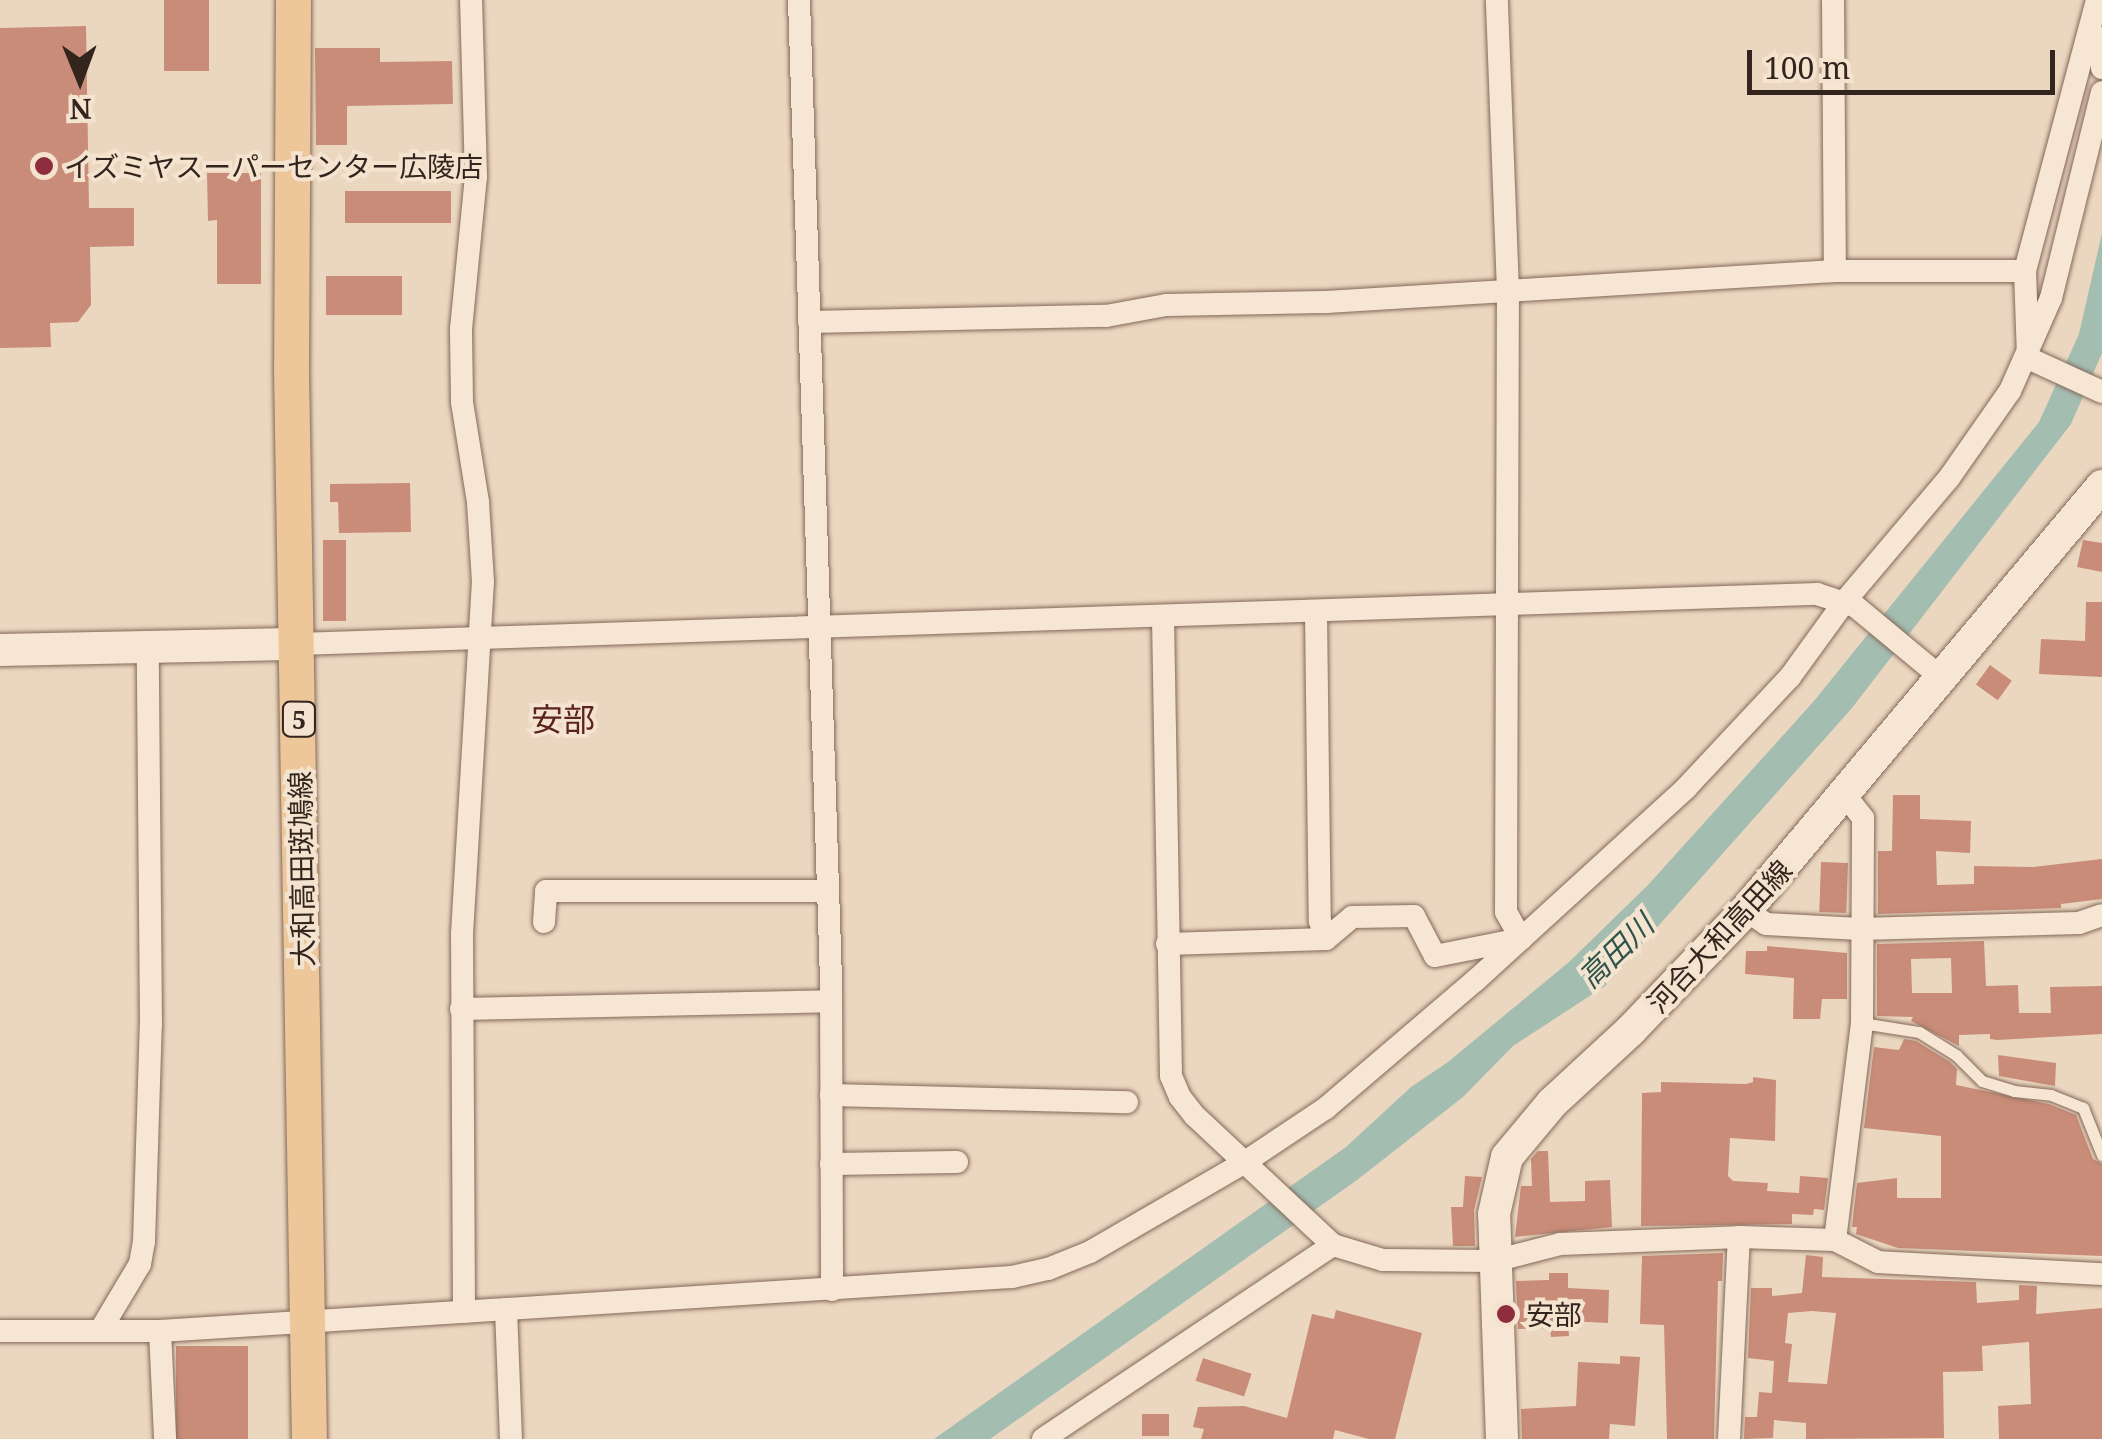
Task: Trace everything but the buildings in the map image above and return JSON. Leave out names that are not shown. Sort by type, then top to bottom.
[{"type":"main road","name":"大和高田斑鳩線","points":[[292,0],[290,351],[309,1439]]},
{"type":"main road","name":"河合大和高田線","points":[[1502,1439],[1494,1261],[1497,1188],[1516,1144],[1552,1102],[1631,1030],[1746,910],[1845,795],[1934,671],[2102,486]]},
{"type":"main road","points":[[0,650],[298,644]]},
{"type":"street","points":[[464,1312],[461,1009],[481,639],[482,544],[462,402],[461,328],[476,177],[472,0]]},
{"type":"street","points":[[799,0],[831,1001],[832,1290]]},
{"type":"street","points":[[1497,0],[1508,290],[1506,912],[1521,939]]},
{"type":"street","points":[[1833,0],[1835,271]]},
{"type":"street","points":[[2031,359],[2025,271],[2097,0]]},
{"type":"street","points":[[2102,38],[2102,68]]},
{"type":"street","points":[[0,1331],[160,1331],[997,1278],[1048,1269],[1090,1252],[1246,1167],[1326,1108],[1521,939],[1740,734],[1850,604],[1984,432],[2031,359],[2051,298],[2102,92]]},
{"type":"street","points":[[808,322],[1106,316],[1166,305],[1326,302],[1835,271],[2025,271]]},
{"type":"street","points":[[2031,359],[2102,392]]},
{"type":"street","points":[[298,644],[1817,594],[1850,604],[1934,671]]},
{"type":"street","points":[[1316,612],[1320,921],[1326,939]]},
{"type":"street","points":[[1162,617],[1166,944],[1172,1076],[1180,1098],[1195,1116],[1329,1241],[1384,1260],[1494,1261],[1560,1244],[1739,1237],[1835,1240],[1878,1262],[2102,1274]]},
{"type":"street","points":[[100,1331],[140,1264],[144,1242],[151,1025],[148,647]]},
{"type":"street","points":[[1835,1240],[1862,1023],[1863,818],[1845,795]]},
{"type":"street","points":[[544,922],[546,892],[828,891]]},
{"type":"street","points":[[1746,910],[1766,924],[1860,930],[2079,923],[2102,915]]},
{"type":"street","points":[[1166,944],[1326,939],[1352,917],[1414,916],[1435,956],[1521,939]]},
{"type":"street","points":[[461,1009],[831,1001]]},
{"type":"street","points":[[831,1096],[1127,1102]]},
{"type":"street","points":[[831,1164],[956,1162]]},
{"type":"street","points":[[1729,1439],[1739,1237]]},
{"type":"street","points":[[1043,1439],[1329,1241]]},
{"type":"street","points":[[506,1309],[511,1439]]},
{"type":"street","points":[[160,1331],[165,1439]]},
{"type":"lane","points":[[1862,1023],[1919,1032],[1956,1055],[1982,1081],[2014,1091],[2051,1094],[2083,1108],[2102,1155]]},
{"type":"water","name":"高田川","points":[[2102,233],[2102,353],[2071,424],[1852,708],[1605,986],[1513,1046],[1463,1097],[1357,1180],[990,1439],[934,1439],[1346,1147],[1411,1087],[1448,1062],[1569,962],[1648,885],[1814,701],[2039,422],[2079,334]]},
{"type":"place","name":"イズミヤスーパーセンター広陵店","points":[[44,166]]},
{"type":"place","name":"安部","points":[[1506,1314]]},
{"type":"district","name":"安部","points":[[563,719]]}]
